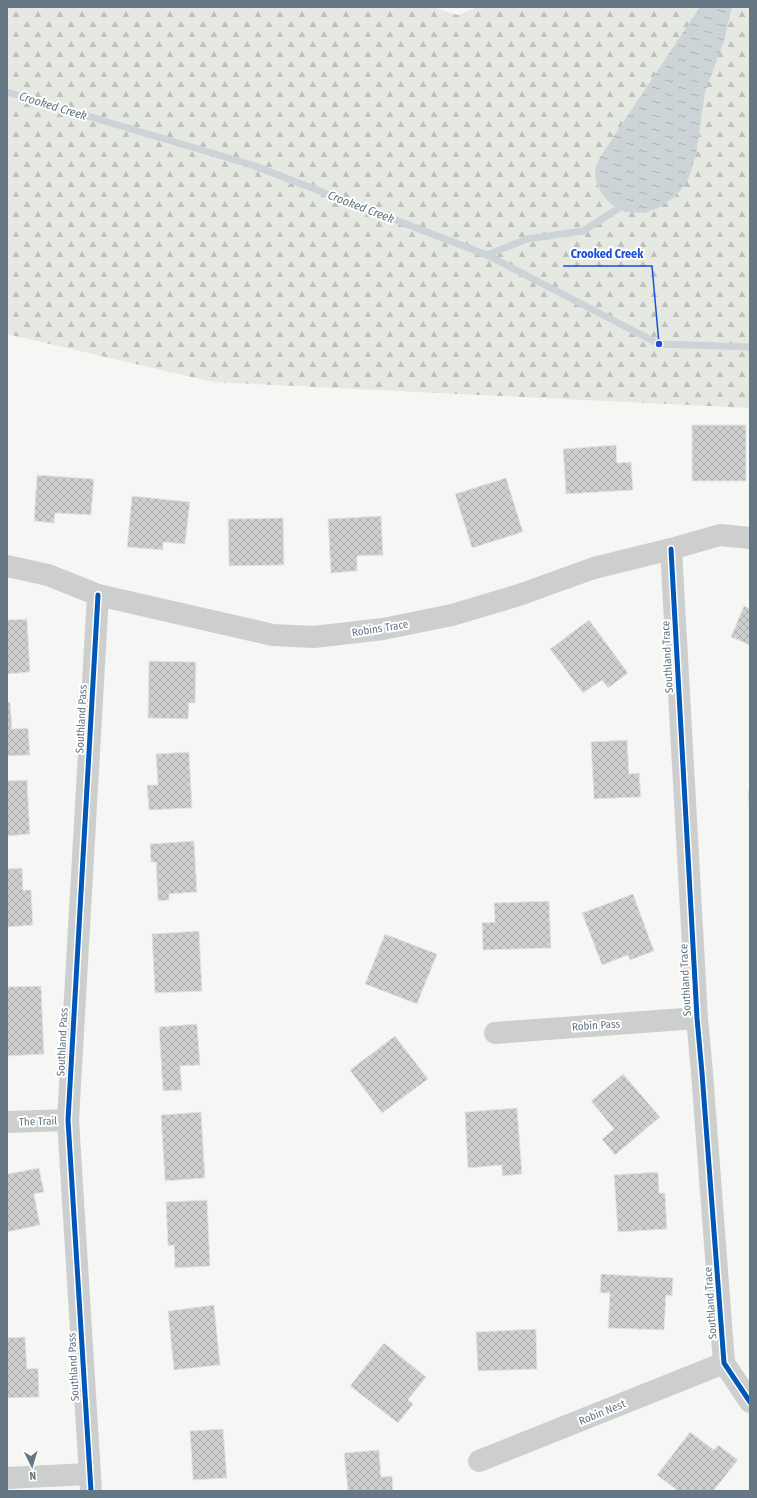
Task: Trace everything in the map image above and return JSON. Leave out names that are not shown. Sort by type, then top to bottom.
[{"type":"street","name":"Robins Trace","points":[[7,566],[48,575],[98,595],[273,635],[314,637],[383,629],[452,615],[519,595],[594,568],[720,535],[750,538]]},
{"type":"street","name":"Southland Trace","points":[[671,549],[697,1018],[724,1362],[750,1402]]},
{"type":"street","name":"Southland Pass","points":[[90,1482],[68,1120],[98,595]]},
{"type":"street","name":"Robin Pass","points":[[495,1033],[697,1018]]},
{"type":"street","name":"The Trail","points":[[7,1122],[68,1120]]},
{"type":"street","name":"Robin Nest","points":[[479,1461],[724,1362]]},
{"type":"street","points":[[7,1478],[90,1482]]},
{"type":"green space","points":[[7,7],[432,7],[458,15],[478,7],[750,7],[750,408],[213,382],[7,334]]},
{"type":"water","points":[[700,7],[732,7],[724,41],[705,92],[696,155],[688,180],[675,197],[658,208],[645,213],[625,212],[611,204],[601,193],[596,181],[595,170],[600,157]]},
{"type":"building","points":[[692,425],[746,425],[746,481],[692,481]]},
{"type":"building","points":[[616,445],[617,463],[631,462],[633,490],[566,494],[563,449]]},
{"type":"building","points":[[37,475],[94,479],[91,515],[55,513],[54,523],[34,521]]},
{"type":"building","points":[[506,478],[523,532],[472,548],[455,494]]},
{"type":"building","points":[[132,496],[190,502],[185,544],[163,542],[163,550],[127,547]]},
{"type":"building","points":[[381,516],[383,555],[357,556],[357,571],[331,573],[328,519]]},
{"type":"building","points":[[283,518],[284,565],[229,566],[228,519]]},
{"type":"building","points":[[744,606],[750,609],[750,645],[731,637]]},
{"type":"building","points":[[27,619],[30,672],[7,674],[7,620]]},
{"type":"building","points":[[589,620],[628,673],[608,688],[602,680],[583,693],[550,649]]},
{"type":"building","points":[[149,661],[196,662],[195,703],[189,703],[188,719],[148,718]]},
{"type":"building","points":[[10,702],[12,729],[28,728],[30,755],[7,756],[7,703]]},
{"type":"building","points":[[627,740],[629,774],[639,773],[641,797],[594,799],[591,742]]},
{"type":"building","points":[[189,752],[192,808],[149,810],[147,785],[158,785],[156,754]]},
{"type":"building","points":[[27,780],[30,834],[7,836],[7,781]]},
{"type":"building","points":[[748,791],[750,791],[750,820]]},
{"type":"building","points":[[194,841],[197,892],[169,894],[169,900],[158,901],[156,862],[151,862],[150,844]]},
{"type":"building","points":[[22,868],[23,890],[31,890],[33,925],[7,927],[7,869]]},
{"type":"building","points":[[633,894],[654,951],[630,960],[628,955],[602,965],[582,913]]},
{"type":"building","points":[[549,901],[551,948],[483,950],[482,923],[495,922],[494,903]]},
{"type":"building","points":[[199,931],[202,991],[155,993],[152,934]]},
{"type":"building","points":[[385,934],[437,954],[417,1004],[365,984]]},
{"type":"building","points":[[41,986],[44,1054],[7,1056],[7,987]]},
{"type":"building","points":[[197,1024],[200,1065],[180,1066],[182,1090],[163,1091],[159,1027]]},
{"type":"building","points":[[395,1036],[428,1079],[382,1113],[350,1070]]},
{"type":"building","points":[[623,1074],[660,1117],[615,1155],[602,1139],[614,1129],[591,1101]]},
{"type":"building","points":[[517,1108],[522,1174],[502,1176],[502,1165],[468,1168],[465,1112]]},
{"type":"building","points":[[201,1112],[205,1178],[165,1181],[161,1115]]},
{"type":"building","points":[[39,1168],[44,1192],[34,1194],[40,1225],[7,1232],[7,1174]]},
{"type":"building","points":[[658,1172],[659,1193],[665,1193],[667,1229],[618,1232],[614,1175]]},
{"type":"building","points":[[207,1200],[210,1266],[175,1268],[174,1245],[168,1246],[166,1202]]},
{"type":"building","points":[[601,1274],[673,1278],[672,1296],[666,1295],[664,1330],[608,1328],[610,1293],[600,1293]]},
{"type":"building","points":[[214,1305],[220,1365],[174,1370],[168,1311]]},
{"type":"building","points":[[536,1329],[537,1369],[478,1371],[476,1332]]},
{"type":"building","points":[[25,1337],[27,1369],[38,1368],[39,1397],[7,1398],[7,1338]]},
{"type":"building","points":[[384,1343],[426,1377],[408,1400],[413,1404],[398,1423],[350,1386]]},
{"type":"building","points":[[223,1429],[227,1478],[193,1480],[190,1431]]},
{"type":"building","points":[[690,1432],[714,1450],[718,1445],[738,1460],[713,1491],[678,1491],[657,1475]]},
{"type":"building","points":[[379,1450],[381,1477],[392,1476],[393,1491],[348,1491],[344,1453]]},
{"type":"waterway","name":"Crooked Creek","points":[[7,92],[252,165],[487,255],[659,344],[750,347]]},
{"type":"waterway","points":[[487,255],[527,239],[583,231],[619,208]]},
{"type":"cycle path","points":[[671,549],[697,1018],[724,1363],[750,1402]]},
{"type":"cycle path","points":[[91,1491],[68,1120],[98,595]]},
{"type":"place","name":"Crooked Creek","points":[[659,344]]}]
